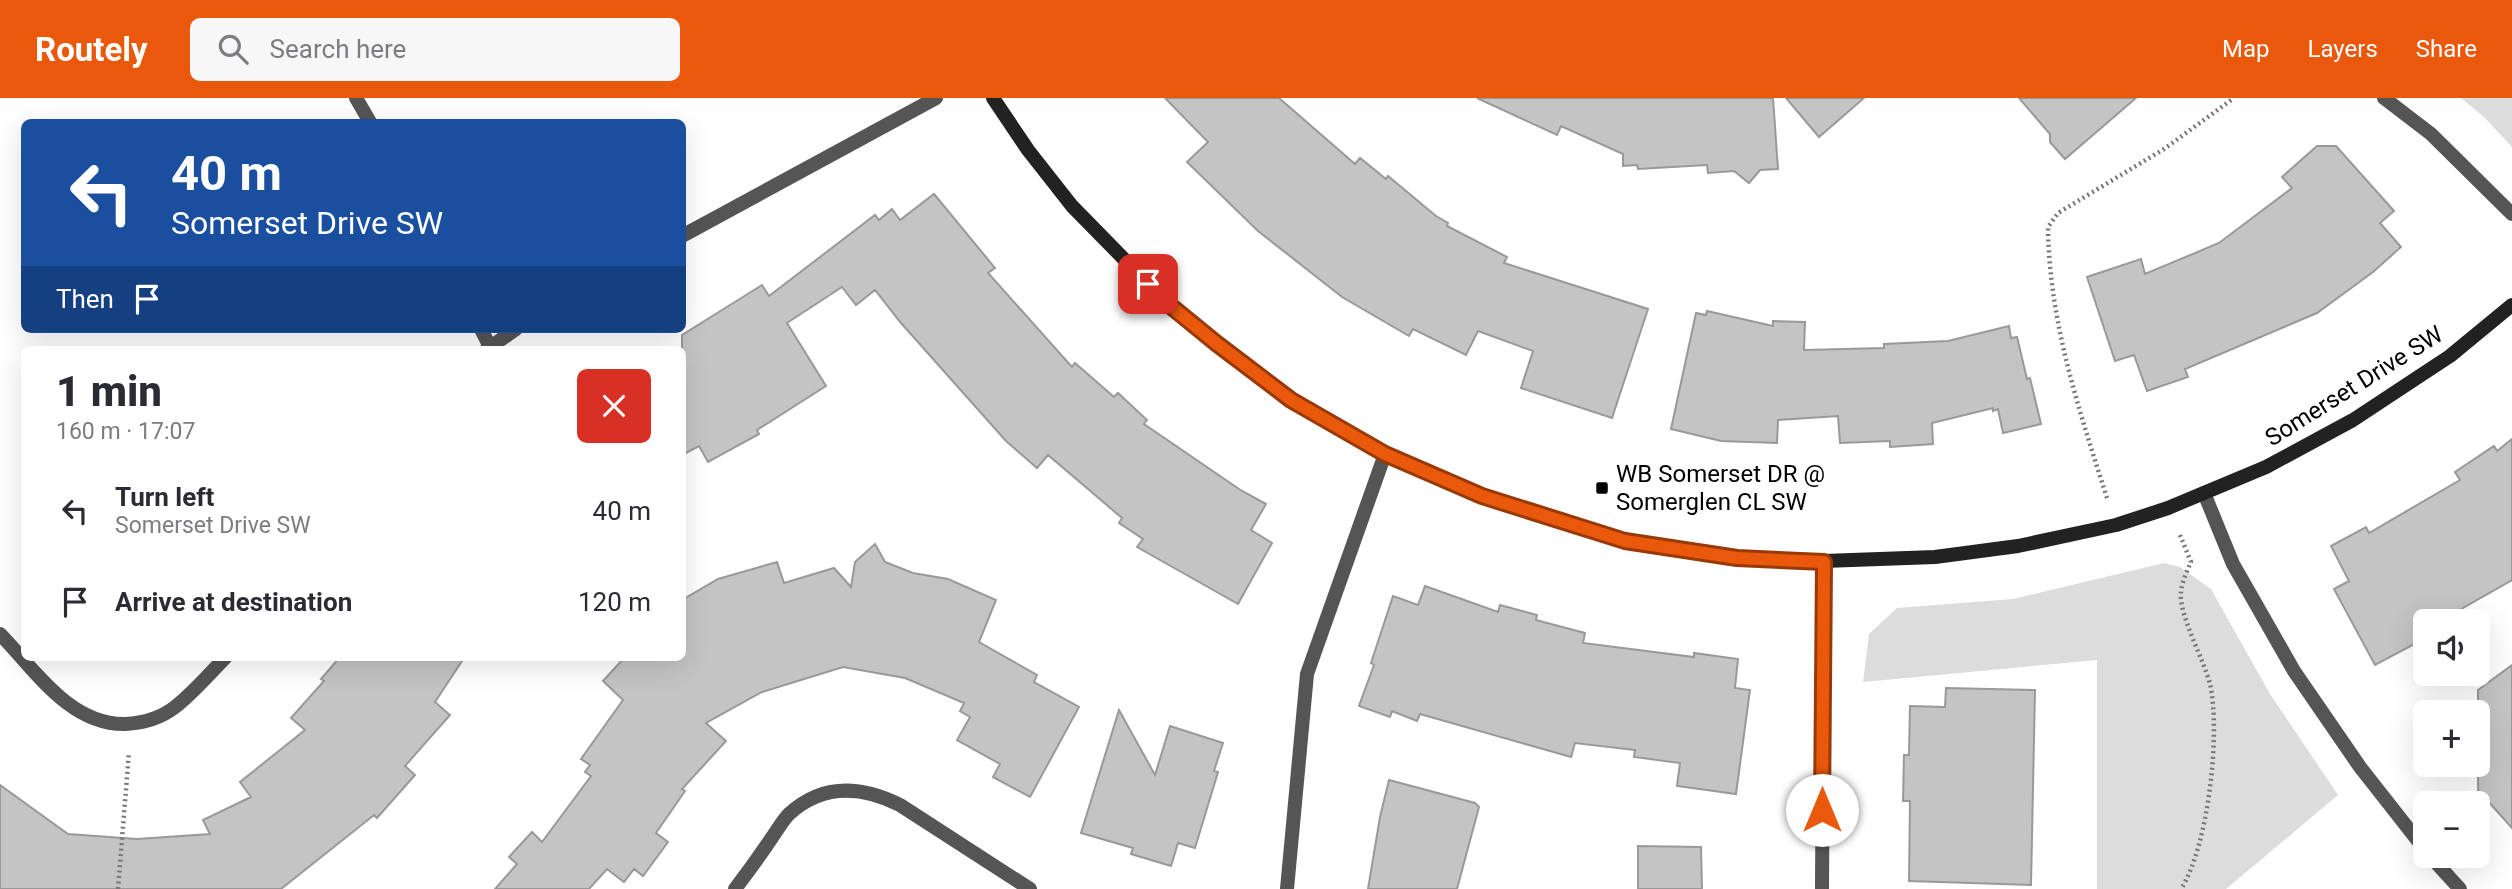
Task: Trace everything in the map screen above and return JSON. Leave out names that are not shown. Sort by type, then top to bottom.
[{"type":"street","points":[[356,98],[368,119]]},
{"type":"street","points":[[686,234],[936,98]]},
{"type":"street","name":"Somerset Drive SW","points":[[993,98],[1028,150],[1073,206],[1167,303],[1291,400],[1385,454],[1482,496],[1625,541],[1737,558],[1824,562],[1935,557],[2018,546],[2116,525],[2168,508],[2266,467],[2353,420],[2450,356],[2512,305]]},
{"type":"street","points":[[2384,98],[2431,134],[2512,214]]},
{"type":"street","points":[[492,346],[510,333]]},
{"type":"street","points":[[1287,889],[1307,674],[1385,454]]},
{"type":"street","points":[[2204,493],[2233,564],[2294,671],[2360,767],[2413,834]]},
{"type":"street","points":[[1822,889],[1824,562]]},
{"type":"street","points":[[0,634],[21,656]]},
{"type":"street","points":[[26,661],[68,705],[88,718],[110,724],[146,722],[175,707],[222,661]]},
{"type":"street","points":[[735,889],[789,814],[815,797],[835,791],[854,790],[878,794],[900,806],[1030,889]]},
{"type":"street","points":[[2441,868],[2460,889]]},
{"type":"path","points":[[2116,525],[2061,344],[2050,275],[2048,227],[2058,213],[2164,149],[2235,98]]},
{"type":"path","points":[[2168,508],[2191,562],[2180,593],[2210,685],[2214,718],[2210,789],[2203,831],[2191,873],[2181,889]]},
{"type":"path","points":[[118,889],[131,724]]},
{"type":"shaded area","points":[[2461,98],[2512,98],[2512,147],[2485,118]]},
{"type":"shaded area","points":[[2164,563],[2180,567],[2211,589],[2270,694],[2338,795],[2226,889],[2097,889],[2097,660],[1863,682],[1869,634],[1897,608],[2013,599]]},
{"type":"building","points":[[1165,98],[1279,98],[1355,164],[1360,158],[1386,179],[1388,176],[1448,223],[1447,226],[1507,257],[1504,263],[1648,309],[1612,418],[1521,388],[1533,351],[1478,331],[1466,355],[1413,329],[1409,336],[1342,297],[1258,231],[1187,162],[1208,142]]},
{"type":"building","points":[[1477,98],[1773,98],[1778,169],[1760,170],[1749,183],[1734,171],[1708,173],[1707,165],[1638,169],[1637,165],[1623,166],[1623,154],[1561,126],[1557,135]]},
{"type":"building","points":[[1786,98],[1864,98],[1819,137]]},
{"type":"building","points":[[2019,98],[2136,98],[2065,159],[2050,142],[2050,134]]},
{"type":"building","points":[[2317,146],[2336,146],[2394,211],[2380,223],[2401,247],[2373,272],[2317,313],[2185,369],[2188,377],[2147,391],[2134,355],[2115,361],[2087,277],[2141,259],[2145,274],[2219,243],[2292,188],[2282,177]]},
{"type":"building","points":[[934,194],[995,268],[988,273],[1072,367],[1075,363],[1114,397],[1118,393],[1147,420],[1144,424],[1242,491],[1266,504],[1251,530],[1272,543],[1238,604],[1137,547],[1143,539],[1119,523],[1122,518],[1048,455],[1037,468],[1006,441],[875,290],[856,305],[842,287],[787,323],[826,386],[757,430],[759,434],[708,462],[699,446],[686,453],[686,346],[682,346],[682,335],[762,285],[769,296],[875,215],[879,220],[892,209],[900,220]]},
{"type":"building","points":[[1707,311],[1773,326],[1773,321],[1805,322],[1804,350],[1884,348],[1884,344],[1948,341],[2009,326],[2011,338],[2017,337],[2041,424],[2003,433],[1998,409],[1993,411],[1993,408],[1932,423],[1933,444],[1890,447],[1890,441],[1840,443],[1838,416],[1778,420],[1777,443],[1721,441],[1671,429],[1696,313],[1706,315]]},
{"type":"building","points":[[2512,439],[2512,580],[2461,609],[2413,609],[2413,645],[2375,665],[2334,589],[2349,581],[2331,546],[2366,527],[2369,533],[2460,480],[2455,472],[2494,446],[2497,451]]},
{"type":"building","points":[[875,544],[885,562],[913,573],[948,579],[996,600],[979,642],[1037,675],[1034,682],[1079,707],[1030,797],[993,777],[1000,764],[957,740],[970,717],[960,711],[964,703],[905,678],[843,667],[762,692],[706,723],[726,741],[682,789],[685,791],[656,833],[668,842],[643,876],[634,869],[624,882],[607,869],[589,889],[495,889],[517,864],[509,857],[532,832],[542,842],[591,776],[585,772],[590,765],[581,759],[623,700],[603,681],[621,661],[686,661],[686,598],[718,579],[777,562],[784,583],[834,568],[851,587],[855,562]]},
{"type":"building","points":[[1425,586],[1498,612],[1500,605],[1537,615],[1536,620],[1585,633],[1583,643],[1694,657],[1694,653],[1738,659],[1735,688],[1750,690],[1736,794],[1677,786],[1680,763],[1634,757],[1635,750],[1575,743],[1571,757],[1420,714],[1417,721],[1392,711],[1390,717],[1359,706],[1374,665],[1371,663],[1393,596],[1418,605]]},
{"type":"building","points":[[336,661],[462,661],[435,702],[450,715],[405,766],[415,775],[377,818],[374,815],[281,889],[0,889],[0,785],[68,834],[137,839],[210,834],[203,820],[251,797],[240,782],[305,730],[291,718],[324,681],[321,679]]},
{"type":"building","points":[[2512,665],[2512,828],[2490,803],[2490,791],[2478,790],[2478,777],[2490,777],[2490,700],[2478,700],[2478,690],[2490,686],[2490,681]]},
{"type":"building","points":[[1946,688],[2035,690],[2031,885],[1909,881],[1910,801],[1903,801],[1904,755],[1909,755],[1910,706],[1945,707]]},
{"type":"building","points":[[1119,710],[1155,775],[1170,726],[1223,743],[1214,771],[1218,772],[1195,848],[1178,843],[1171,866],[1131,854],[1133,848],[1081,833]]},
{"type":"building","points":[[1389,780],[1475,803],[1479,807],[1457,889],[1368,889]]},
{"type":"building","points":[[1638,846],[1701,847],[1702,889],[1638,889]]},
{"type":"place","name":"WB Somerset DR @ Somerglen CL SW","points":[[1602,488]]},
{"type":"route","points":[[1148,284],[1216,343],[1291,400],[1385,454],[1482,496],[1625,541],[1737,558],[1824,562],[1822,810]]}]
